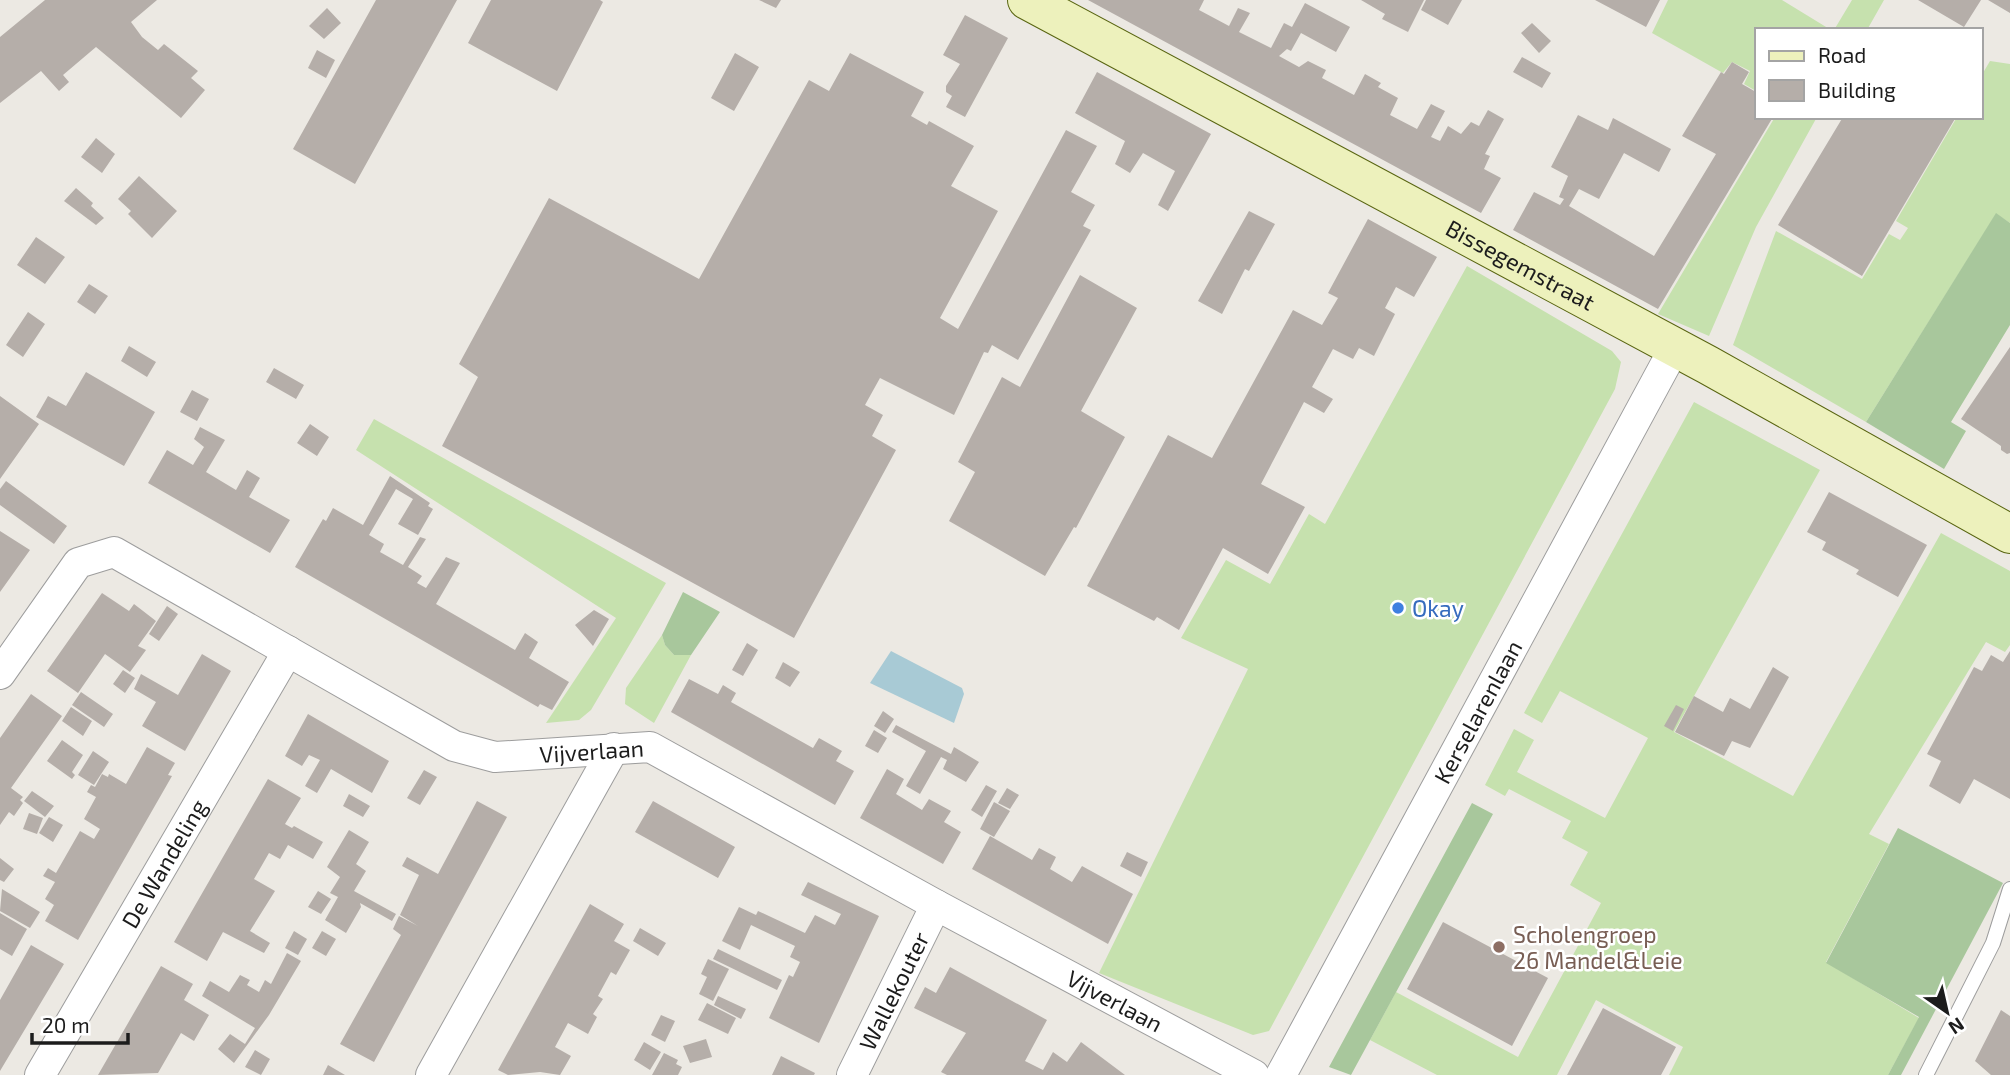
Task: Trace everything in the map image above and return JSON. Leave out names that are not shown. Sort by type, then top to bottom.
[{"type":"street","name":"Bissegemstraat","points":[[1027,0],[1675,347],[2010,534]]},
{"type":"street","name":"Kerselarenlaan","points":[[1281,1075],[1675,347]]},
{"type":"street","name":"Vijverlaan","points":[[0,674],[78,564],[114,552],[454,746],[495,757],[650,747],[936,905],[1254,1075]]},
{"type":"street","name":"De Wandeling","points":[[40,1075],[288,651]]},
{"type":"street","points":[[431,1075],[614,748]]},
{"type":"street","name":"Wallekouter","points":[[852,1075],[936,905]]},
{"type":"lane","points":[[1926,1075],[1993,943],[2010,889]]},
{"type":"green space","points":[[1668,0],[1782,0],[1828,28],[1755,28],[1755,90],[1744,84],[1750,71],[1732,62],[1723,73],[1652,33]]},
{"type":"green space","points":[[1852,0],[1884,0],[1868,28],[1835,28]]},
{"type":"green space","points":[[1990,61],[2010,64],[2010,223],[1996,214],[1866,422],[1733,345],[1776,231],[1862,279],[1889,234],[1900,240],[1908,228],[1896,221],[1956,119],[1982,119],[1982,75]]},
{"type":"green space","points":[[1774,119],[1816,119],[1756,227],[1709,336],[1658,314]]},
{"type":"green space","points":[[1996,213],[2010,223],[2010,325],[1951,422],[1966,431],[1944,469],[1866,422]]},
{"type":"green space","points":[[1467,266],[1612,351],[1621,362],[1615,389],[1269,1031],[1253,1035],[1099,973],[1248,669],[1181,638],[1226,560],[1270,584],[1309,514],[1325,524]]},
{"type":"green space","points":[[1694,402],[1820,470],[1674,732],[1793,796],[1941,533],[2010,571],[2010,645],[2005,652],[1986,642],[1869,834],[1889,844],[1826,962],[1919,1018],[1888,1075],[1669,1075],[1683,1047],[1596,1000],[1557,1075],[1437,1075],[1370,1040],[1396,992],[1518,1057],[1601,903],[1570,885],[1588,852],[1562,838],[1571,821],[1509,789],[1505,796],[1485,785],[1514,729],[1534,740],[1517,772],[1605,818],[1648,738],[1560,691],[1542,723],[1524,713]]},
{"type":"green space","points":[[374,419],[666,583],[591,710],[579,720],[546,723],[616,618],[356,450]]},
{"type":"green space","points":[[683,592],[720,612],[691,655],[674,655],[665,645],[662,635]]},
{"type":"green space","points":[[662,635],[665,645],[674,655],[691,655],[654,723],[625,704],[626,688]]},
{"type":"green space","points":[[1472,803],[1493,814],[1351,1075],[1329,1067]]},
{"type":"green space","points":[[1898,828],[2003,883],[1901,1075],[1888,1075],[1919,1017],[1826,963]]},
{"type":"water","points":[[891,651],[962,688],[964,694],[954,723],[870,683]]},
{"type":"building","points":[[45,0],[157,0],[131,22],[142,37],[158,50],[164,44],[198,71],[191,78],[205,90],[181,118],[96,47],[63,75],[69,82],[59,91],[41,71],[0,103],[0,37]]},
{"type":"building","points":[[376,0],[457,0],[355,184],[293,149]]},
{"type":"building","points":[[491,0],[603,2],[557,91],[468,43]]},
{"type":"building","points":[[759,0],[781,0],[776,8]]},
{"type":"building","points":[[1088,0],[1204,0],[1199,10],[1229,26],[1238,8],[1250,13],[1239,32],[1271,48],[1284,23],[1292,27],[1305,3],[1350,27],[1336,52],[1301,33],[1291,51],[1287,49],[1279,56],[1299,67],[1308,61],[1326,70],[1322,78],[1354,95],[1365,74],[1381,83],[1378,87],[1398,98],[1390,115],[1417,129],[1431,104],[1445,111],[1431,137],[1440,141],[1448,126],[1461,134],[1471,122],[1479,126],[1488,110],[1504,119],[1485,154],[1490,156],[1484,169],[1501,178],[1481,213]]},
{"type":"building","points":[[1361,0],[1424,0],[1408,32],[1382,19],[1385,14]]},
{"type":"building","points":[[1426,0],[1462,0],[1448,25],[1421,10]]},
{"type":"building","points":[[1595,0],[1660,0],[1646,27]]},
{"type":"building","points":[[1918,0],[1981,0],[1964,27]]},
{"type":"building","points":[[1988,0],[2010,0],[2010,13]]},
{"type":"building","points":[[327,8],[341,23],[324,39],[309,26]]},
{"type":"building","points":[[965,15],[1008,38],[965,117],[946,107],[952,96],[946,92],[946,86],[960,64],[943,55]]},
{"type":"building","points":[[1532,23],[1551,41],[1539,53],[1521,33]]},
{"type":"building","points":[[317,50],[335,60],[326,78],[308,68]]},
{"type":"building","points":[[735,53],[759,67],[734,111],[711,98]]},
{"type":"building","points":[[850,53],[924,92],[911,116],[927,125],[929,121],[974,146],[951,186],[998,211],[940,318],[958,329],[1066,130],[1097,146],[1071,192],[1095,205],[1083,226],[1091,230],[1018,360],[992,345],[988,353],[984,352],[954,415],[880,378],[865,405],[883,415],[872,436],[896,450],[794,638],[442,446],[478,377],[459,364],[549,198],[699,279],[809,80],[829,91]]},
{"type":"building","points":[[1522,57],[1551,73],[1542,88],[1513,72]]},
{"type":"building","points":[[1732,62],[1749,72],[1742,84],[1755,91],[1755,119],[1772,119],[1658,309],[1513,230],[1534,192],[1560,205],[1564,199],[1559,197],[1568,176],[1551,167],[1578,115],[1608,130],[1613,118],[1671,149],[1659,172],[1624,153],[1599,199],[1579,189],[1569,206],[1654,256],[1716,154],[1682,136],[1721,72],[1724,74]]},
{"type":"building","points":[[1097,72],[1211,134],[1168,211],[1158,205],[1175,171],[1143,153],[1130,173],[1115,164],[1125,141],[1075,113]]},
{"type":"building","points":[[1842,119],[1955,119],[1862,276],[1778,225]]},
{"type":"building","points":[[96,138],[115,154],[102,173],[81,157]]},
{"type":"building","points":[[139,176],[177,211],[152,238],[128,214],[131,211],[118,199]]},
{"type":"building","points":[[76,188],[93,203],[91,206],[104,218],[96,225],[64,201]]},
{"type":"building","points":[[1249,211],[1275,224],[1249,271],[1245,269],[1222,314],[1198,301]]},
{"type":"building","points":[[1368,219],[1437,257],[1414,297],[1396,287],[1385,308],[1395,314],[1374,356],[1359,348],[1353,359],[1333,349],[1312,387],[1333,399],[1324,413],[1304,402],[1261,484],[1305,507],[1268,574],[1223,548],[1179,630],[1157,617],[1154,621],[1087,586],[1168,435],[1212,458],[1293,310],[1322,325],[1338,298],[1328,293]]},
{"type":"building","points":[[36,237],[65,257],[45,284],[17,265]]},
{"type":"building","points":[[1080,275],[1137,308],[1081,411],[1125,437],[1076,528],[1074,527],[1045,576],[949,521],[975,472],[958,462],[1002,377],[1020,387]]},
{"type":"building","points":[[89,284],[108,296],[95,314],[77,302]]},
{"type":"building","points":[[28,312],[45,324],[23,357],[6,345]]},
{"type":"building","points":[[129,346],[156,362],[147,377],[121,361]]},
{"type":"building","points":[[2010,347],[2010,453],[2007,454],[2001,450],[2001,446],[1961,419]]},
{"type":"building","points":[[274,368],[304,385],[296,399],[266,382]]},
{"type":"building","points":[[86,372],[155,412],[124,466],[36,417],[48,396],[66,406]]},
{"type":"building","points":[[192,390],[209,399],[197,421],[180,412]]},
{"type":"building","points":[[0,396],[39,424],[0,479]]},
{"type":"building","points":[[310,424],[329,437],[317,456],[297,443]]},
{"type":"building","points":[[200,427],[225,440],[206,472],[236,490],[247,470],[260,478],[249,497],[290,520],[270,553],[148,483],[167,450],[193,465],[204,447],[194,439]]},
{"type":"building","points":[[390,476],[430,503],[428,506],[433,509],[418,535],[398,524],[413,499],[396,489],[369,535],[384,544],[380,552],[403,565],[420,537],[426,539],[408,567],[422,576],[417,583],[426,588],[446,557],[460,563],[436,604],[515,650],[525,633],[538,642],[529,658],[569,682],[552,710],[540,704],[538,707],[295,567],[323,519],[326,521],[333,508],[363,525]]},
{"type":"building","points":[[6,481],[67,526],[54,544],[0,505],[0,489]]},
{"type":"building","points":[[1829,492],[1927,545],[1898,597],[1856,574],[1859,570],[1822,550],[1826,542],[1807,532]]},
{"type":"building","points":[[0,531],[30,550],[0,592]]},
{"type":"building","points":[[102,593],[129,611],[134,604],[156,621],[138,646],[146,650],[130,672],[105,654],[78,693],[47,671]]},
{"type":"building","points":[[167,606],[178,614],[159,641],[149,634]]},
{"type":"building","points":[[594,610],[609,619],[593,646],[575,625]]},
{"type":"building","points":[[747,643],[758,650],[743,676],[732,670]]},
{"type":"building","points":[[2010,651],[2010,799],[1974,779],[1960,804],[1929,786],[1941,761],[1927,754],[1974,667],[1982,671],[1991,655],[2003,662]]},
{"type":"building","points":[[202,654],[231,671],[185,751],[142,726],[156,702],[134,689],[141,674],[178,695]]},
{"type":"building","points":[[783,662],[800,672],[790,687],[775,678]]},
{"type":"building","points":[[1773,667],[1789,677],[1750,748],[1732,741],[1724,756],[1675,732],[1694,696],[1723,712],[1730,698],[1750,709]]},
{"type":"building","points":[[123,670],[135,678],[125,693],[113,684]]},
{"type":"building","points":[[689,679],[718,694],[723,685],[736,693],[731,702],[813,748],[819,738],[842,751],[836,761],[854,771],[835,805],[671,712]]},
{"type":"building","points":[[81,692],[113,714],[104,727],[72,705]]},
{"type":"building","points":[[31,694],[62,716],[11,788],[23,797],[20,800],[23,803],[14,816],[9,812],[0,825],[0,738]]},
{"type":"building","points":[[1676,705],[1684,709],[1673,731],[1664,726]]},
{"type":"building","points":[[71,707],[92,721],[83,736],[62,721]]},
{"type":"building","points":[[883,711],[894,719],[885,733],[874,726]]},
{"type":"building","points":[[308,714],[389,761],[372,793],[331,769],[317,793],[305,786],[320,760],[309,755],[302,766],[285,756]]},
{"type":"building","points":[[896,725],[951,754],[954,747],[979,762],[966,782],[943,769],[947,760],[941,757],[920,794],[906,786],[926,751],[892,732]]},
{"type":"building","points":[[874,730],[887,738],[878,753],[865,746]]},
{"type":"building","points":[[62,740],[83,755],[72,772],[75,775],[72,779],[47,761]]},
{"type":"building","points":[[147,747],[175,763],[168,775],[172,776],[78,940],[45,921],[54,905],[45,899],[55,882],[43,876],[48,868],[56,873],[80,831],[94,839],[100,829],[84,819],[96,797],[87,792],[91,785],[95,787],[102,774],[108,777],[109,774],[126,784]]},
{"type":"building","points":[[93,751],[109,762],[94,785],[78,775]]},
{"type":"building","points":[[887,769],[904,779],[896,794],[922,810],[929,799],[951,811],[944,822],[961,832],[943,864],[860,818]]},
{"type":"building","points":[[424,770],[437,777],[420,805],[407,798]]},
{"type":"building","points":[[268,779],[301,798],[285,824],[323,842],[313,859],[288,845],[280,859],[269,853],[254,879],[275,891],[250,931],[270,943],[264,953],[223,932],[207,961],[174,942]]},
{"type":"building","points":[[986,785],[997,791],[982,817],[971,810]]},
{"type":"building","points":[[1007,788],[1019,795],[1010,809],[998,803]]},
{"type":"building","points":[[32,791],[54,806],[45,817],[24,801]]},
{"type":"building","points":[[349,794],[370,806],[363,817],[343,806]]},
{"type":"building","points":[[477,801],[507,817],[374,1062],[340,1044],[401,935],[393,929],[399,916],[418,926],[400,915],[419,875],[402,866],[407,857],[438,874]]},
{"type":"building","points":[[653,801],[735,847],[718,878],[635,832]]},
{"type":"building","points":[[994,802],[1010,811],[994,837],[980,829]]},
{"type":"building","points":[[29,813],[43,818],[37,834],[23,829]]},
{"type":"building","points":[[49,817],[63,825],[53,842],[39,833]]},
{"type":"building","points":[[349,830],[369,842],[356,864],[366,871],[354,891],[396,914],[392,921],[360,903],[361,907],[346,933],[325,920],[338,897],[330,893],[340,877],[327,867]]},
{"type":"building","points":[[990,836],[1032,860],[1039,848],[1056,857],[1050,869],[1072,882],[1082,866],[1133,894],[1108,944],[972,869]]},
{"type":"building","points":[[1127,852],[1148,862],[1141,877],[1120,866]]},
{"type":"building","points":[[0,858],[14,869],[4,882],[0,880]]},
{"type":"building","points":[[808,882],[879,916],[819,1043],[769,1018],[789,975],[793,977],[800,962],[790,957],[795,946],[751,925],[740,950],[722,941],[739,907],[756,915],[758,911],[805,933],[815,915],[835,925],[841,914],[801,895]]},
{"type":"building","points":[[2,889],[40,912],[30,928],[0,911]]},
{"type":"building","points":[[318,891],[331,899],[321,914],[308,907]]},
{"type":"building","points":[[590,904],[624,924],[614,941],[630,950],[616,975],[611,972],[598,996],[603,999],[593,1014],[597,1017],[588,1034],[568,1023],[555,1047],[571,1056],[560,1075],[540,1072],[508,1075],[498,1070]]},
{"type":"building","points":[[0,913],[27,929],[12,956],[0,949]]},
{"type":"building","points":[[1443,922],[1548,978],[1512,1046],[1407,989]]},
{"type":"building","points":[[640,928],[666,943],[658,956],[633,941]]},
{"type":"building","points":[[294,931],[307,939],[298,955],[285,948]]},
{"type":"building","points":[[322,931],[336,939],[326,956],[312,948]]},
{"type":"building","points":[[31,945],[64,964],[0,1071],[0,1000]]},
{"type":"building","points":[[718,949],[782,980],[777,990],[713,959]]},
{"type":"building","points":[[287,953],[301,961],[269,1015],[234,1063],[218,1049],[230,1034],[245,1044],[255,1028],[202,996],[210,981],[229,992],[240,975],[250,980],[247,985],[259,992],[265,980],[271,984]]},
{"type":"building","points":[[708,959],[729,969],[713,1001],[699,994],[707,977],[701,974]]},
{"type":"building","points":[[161,966],[193,984],[184,1000],[209,1015],[194,1041],[181,1033],[158,1073],[98,1075]]},
{"type":"building","points":[[950,967],[1047,1020],[1025,1061],[1043,1070],[1053,1052],[1067,1062],[1081,1042],[1125,1075],[947,1075],[941,1072],[966,1033],[914,1008],[925,987],[936,993]]},
{"type":"building","points":[[718,996],[746,1009],[741,1019],[714,1005]]},
{"type":"building","points":[[707,1003],[736,1018],[728,1034],[698,1020]]},
{"type":"building","points":[[1603,1008],[1676,1047],[1661,1075],[1567,1075]]},
{"type":"building","points":[[2001,1010],[2010,1016],[2010,1075],[1991,1075],[1975,1061]]},
{"type":"building","points":[[661,1015],[675,1021],[665,1042],[651,1035]]},
{"type":"building","points":[[706,1039],[712,1057],[690,1063],[683,1046]]},
{"type":"building","points":[[644,1042],[661,1052],[650,1070],[634,1060]]},
{"type":"building","points":[[255,1050],[270,1059],[261,1075],[245,1067]]},
{"type":"building","points":[[664,1053],[678,1060],[676,1064],[682,1067],[678,1075],[652,1075]]},
{"type":"building","points":[[781,1056],[815,1073],[814,1075],[772,1075]]},
{"type":"building","points":[[328,1065],[345,1075],[323,1075]]},
{"type":"place","name":"Okay","points":[[1398,608]]},
{"type":"place","name":"Scholengroep 26 Mandel&Leie","points":[[1499,947]]}]
